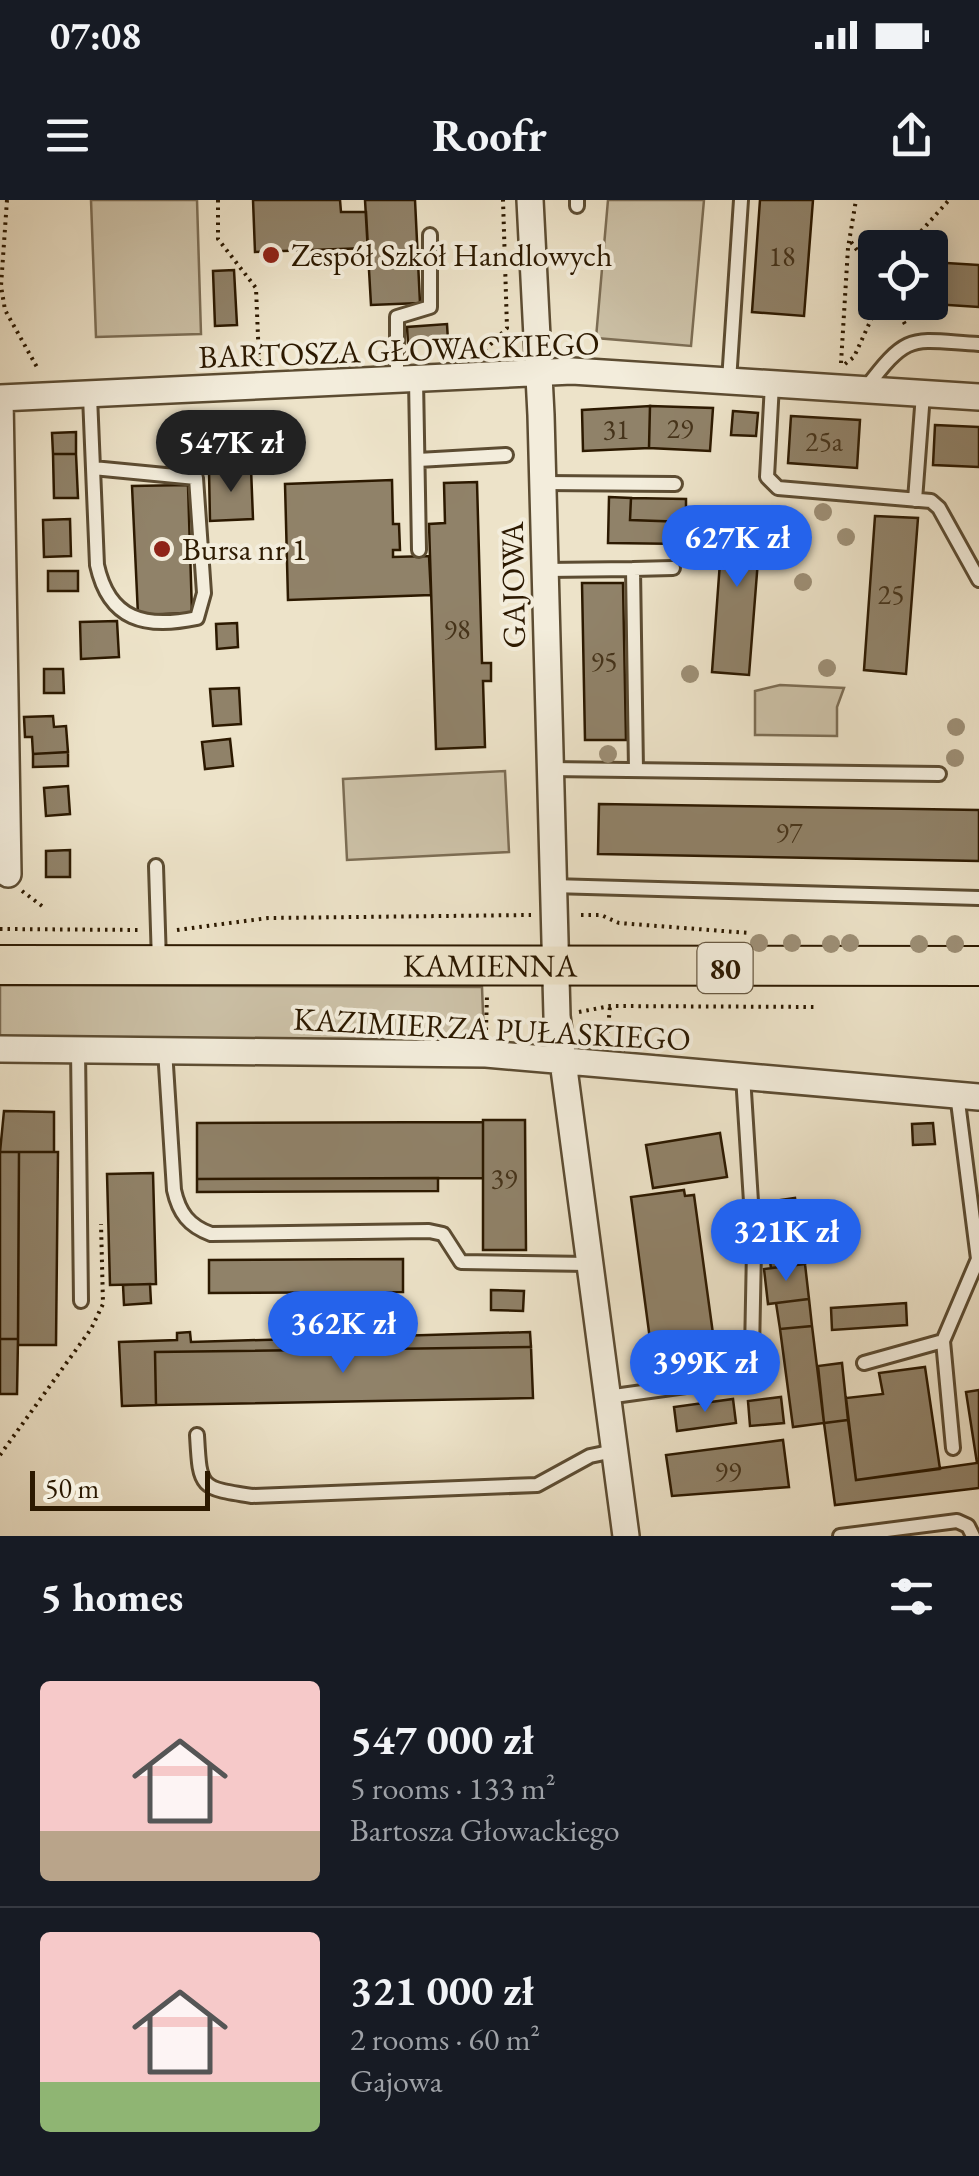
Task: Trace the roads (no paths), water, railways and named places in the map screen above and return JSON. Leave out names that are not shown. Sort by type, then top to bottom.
[{"type":"main road","name":"KAMIENNA","points":[[0,965],[159,947],[553,968],[979,966]]},
{"type":"street","name":"GAJOWA","points":[[530,200],[543,482],[553,968],[561,1060]]},
{"type":"street","name":"BARTOSZA GŁOWACKIEGO","points":[[0,398],[539,373],[979,397]]},
{"type":"street","points":[[0,398],[3,804],[8,874]]},
{"type":"street","name":"KAZIMIERZA PUŁASKIEGO","points":[[0,1049],[165,1048],[561,1060],[968,1095]]},
{"type":"street","points":[[561,1060],[626,1536]]},
{"type":"lane","points":[[729,381],[740,200]]},
{"type":"lane","points":[[419,550],[418,460],[397,317],[426,310],[432,302],[430,235]]},
{"type":"lane","points":[[864,390],[896,349],[911,340],[979,344]]},
{"type":"lane","points":[[772,384],[767,478],[778,488],[931,501],[939,508],[979,580]]},
{"type":"lane","points":[[914,500],[923,394]]},
{"type":"lane","points":[[90,396],[93,468],[102,587],[126,616],[136,621],[197,618],[204,592],[196,478],[93,468]]},
{"type":"lane","points":[[418,460],[506,456]]},
{"type":"lane","points":[[543,482],[675,484]]},
{"type":"lane","points":[[545,570],[673,568]]},
{"type":"lane","points":[[633,569],[636,770]]},
{"type":"lane","points":[[550,769],[939,774]]},
{"type":"lane","points":[[156,866],[159,947]]},
{"type":"lane","points":[[552,886],[979,898]]},
{"type":"lane","points":[[165,1048],[174,1190],[178,1207],[198,1229],[211,1234],[430,1231],[443,1234],[460,1262],[588,1264]]},
{"type":"lane","points":[[78,1049],[81,1301]]},
{"type":"lane","points":[[607,1397],[736,1379],[752,1352],[754,1249],[743,1076]]},
{"type":"lane","points":[[953,1448],[944,1342],[978,1259],[968,1095]]},
{"type":"lane","points":[[864,1363],[944,1342]]},
{"type":"lane","points":[[197,1435],[200,1479],[210,1490],[252,1496],[537,1486],[590,1456],[614,1451]]},
{"type":"lane","points":[[840,1536],[958,1522],[968,1526],[972,1536]]},
{"type":"place","name":"Zespół Szkół Handlowych","points":[[271,255]]},
{"type":"place","name":"Bursa nr 1","points":[[162,549]]}]
